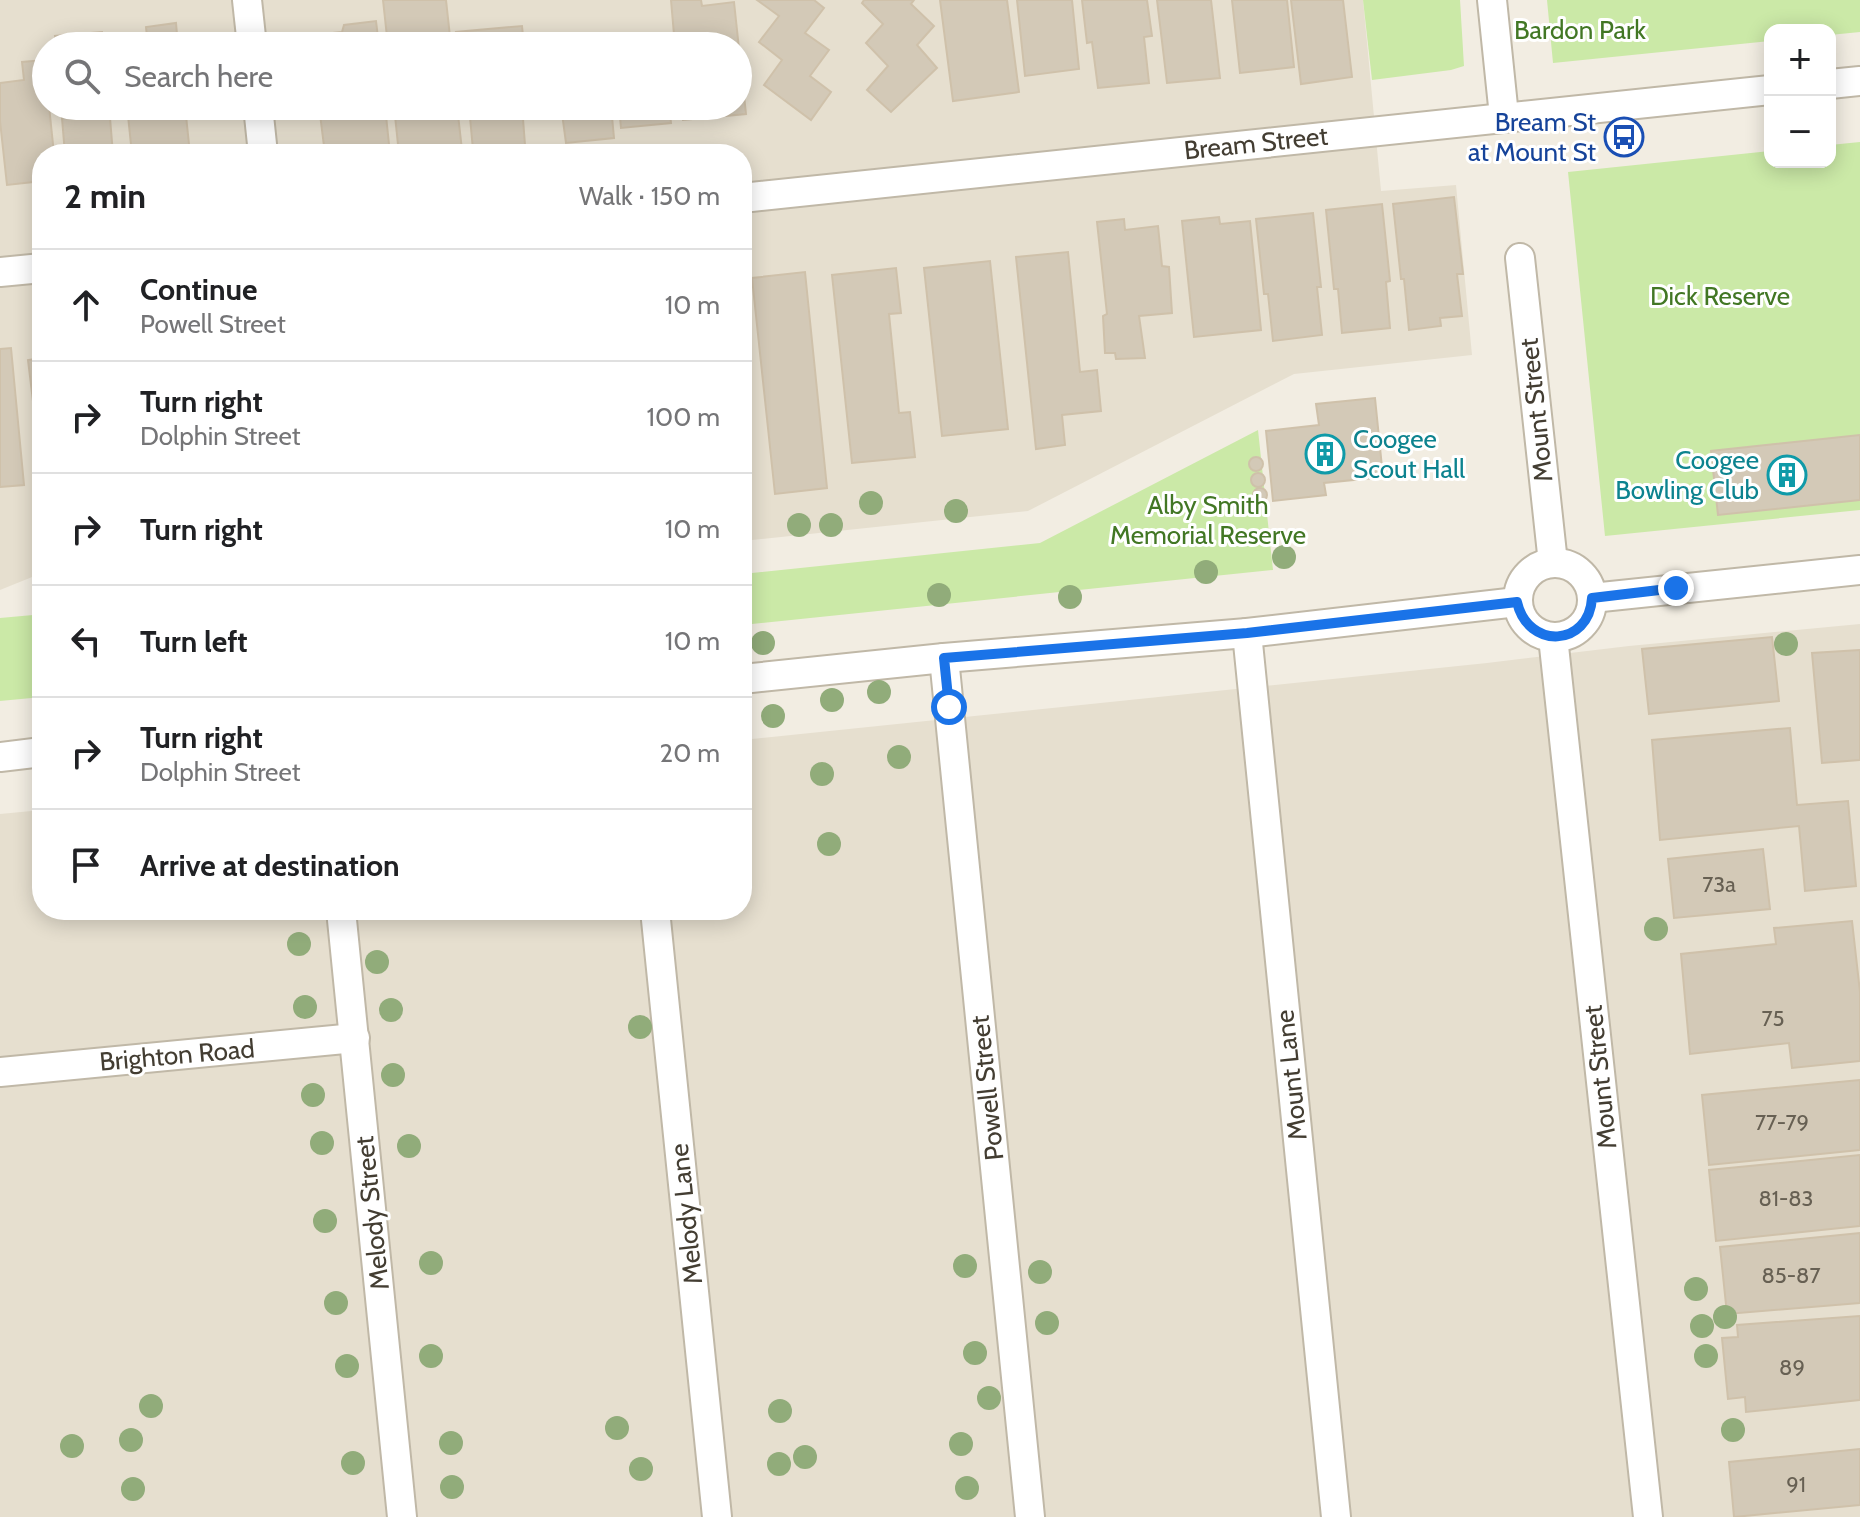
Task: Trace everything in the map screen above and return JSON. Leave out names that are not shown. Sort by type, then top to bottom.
[{"type":"street","points":[[247,0],[250,32]]},
{"type":"street","points":[[1492,0],[1504,116]]},
{"type":"street","points":[[1836,83],[1860,81]]},
{"type":"street","name":"Bream Street","points":[[752,197],[1764,91]]},
{"type":"street","points":[[259,120],[262,144]]},
{"type":"street","name":"Mount Street","points":[[1520,258],[1553,563]]},
{"type":"street","points":[[0,272],[32,269]]},
{"type":"street","points":[[1553,563],[1567,565],[1580,572],[1592,598],[1584,623],[1573,632],[1553,637],[1529,626],[1517,602],[1527,575],[1539,566],[1553,563]]},
{"type":"street","points":[[1592,598],[1860,570]]},
{"type":"street","points":[[752,678],[944,658],[1247,633],[1517,602]]},
{"type":"street","name":"Mount Lane","points":[[1247,633],[1336,1517]]},
{"type":"street","name":"Mount Street","points":[[1553,637],[1648,1517]]},
{"type":"street","name":"Powell Street","points":[[944,658],[1030,1517]]},
{"type":"street","points":[[0,757],[32,753]]},
{"type":"street","name":"Melody Street","points":[[342,920],[402,1517]]},
{"type":"street","name":"Melody Lane","points":[[656,920],[717,1517]]},
{"type":"street","name":"Brighton Road","points":[[0,1072],[355,1038]]},
{"type":"shaded area","points":[[0,0],[1363,0],[1381,191],[1456,185],[1472,355],[1294,374],[1028,511],[752,540],[752,144],[32,144],[32,577],[0,590]]},
{"type":"shaded area","points":[[1860,624],[1860,1517],[0,1517],[0,814],[32,811],[32,920],[752,920],[752,739]]},
{"type":"green space","points":[[1363,0],[1460,0],[1464,66],[1372,80]]},
{"type":"green space","name":"Bardon Park","points":[[1547,0],[1860,0],[1860,32],[1836,34],[1836,24],[1764,24],[1764,42],[1553,63]]},
{"type":"green space","name":"Dick Reserve","points":[[1860,142],[1860,510],[1605,536],[1568,172],[1764,152],[1764,168],[1836,168],[1836,144]]},
{"type":"green space","name":"Alby Smith Memorial Reserve","points":[[1258,430],[1273,570],[752,624],[752,573],[1040,543]]},
{"type":"green space","points":[[32,615],[32,698],[0,701],[0,618]]},
{"type":"building","points":[[383,0],[446,0],[449,32],[386,32]]},
{"type":"building","points":[[671,0],[701,0],[702,6],[734,2],[737,32],[674,32]]},
{"type":"building","points":[[757,0],[814,0],[824,8],[805,33],[829,50],[810,76],[831,92],[811,120],[764,85],[782,60],[759,42],[779,16]]},
{"type":"building","points":[[864,0],[914,0],[911,4],[934,26],[917,45],[937,68],[891,112],[867,90],[888,66],[866,43],[883,24],[862,3]]},
{"type":"building","points":[[940,0],[1007,0],[1019,92],[953,101]]},
{"type":"building","points":[[1017,0],[1072,0],[1079,69],[1025,76]]},
{"type":"building","points":[[1082,0],[1147,0],[1152,36],[1144,37],[1149,83],[1098,88],[1092,42],[1087,43]]},
{"type":"building","points":[[1157,0],[1211,0],[1220,78],[1167,83]]},
{"type":"building","points":[[1232,0],[1287,0],[1294,67],[1240,73]]},
{"type":"building","points":[[1291,0],[1343,0],[1352,77],[1301,84]]},
{"type":"building","points":[[376,21],[377,32],[342,32],[344,25]]},
{"type":"building","points":[[176,23],[177,32],[147,32],[146,27]]},
{"type":"building","points":[[522,26],[523,32],[456,32]]},
{"type":"building","points":[[32,61],[32,120],[50,120],[53,144],[32,144],[32,182],[7,185],[0,121],[0,83],[24,80],[22,62]]},
{"type":"building","points":[[62,120],[110,120],[112,144],[64,144]]},
{"type":"building","points":[[128,120],[186,120],[189,144],[131,144]]},
{"type":"building","points":[[321,120],[386,120],[389,144],[324,144]]},
{"type":"building","points":[[395,120],[459,120],[461,144],[398,144]]},
{"type":"building","points":[[470,120],[523,120],[525,144],[472,144]]},
{"type":"building","points":[[563,120],[612,120],[614,138],[566,143]]},
{"type":"building","points":[[620,120],[671,120],[671,123],[621,128]]},
{"type":"building","points":[[1454,197],[1463,274],[1457,274],[1462,316],[1440,318],[1441,326],[1409,330],[1393,204]]},
{"type":"building","points":[[1382,204],[1390,281],[1386,282],[1390,328],[1342,333],[1326,210]]},
{"type":"building","points":[[1313,213],[1321,287],[1317,287],[1322,335],[1273,341],[1268,294],[1264,294],[1256,219]]},
{"type":"building","points":[[1219,217],[1220,224],[1250,221],[1261,330],[1194,337],[1182,221]]},
{"type":"building","points":[[1124,219],[1125,230],[1158,226],[1162,266],[1169,267],[1172,313],[1139,316],[1145,358],[1116,359],[1115,353],[1105,353],[1103,316],[1107,314],[1097,222]]},
{"type":"building","points":[[1068,252],[1080,372],[1097,370],[1101,411],[1062,415],[1065,445],[1036,449],[1016,257]]},
{"type":"building","points":[[990,261],[1008,429],[942,436],[924,268]]},
{"type":"building","points":[[896,268],[901,313],[889,314],[899,413],[910,412],[915,457],[852,463],[832,275]]},
{"type":"building","points":[[805,272],[827,488],[775,494],[752,278]]},
{"type":"building","points":[[11,348],[24,485],[0,487],[0,349]]},
{"type":"building","points":[[32,359],[32,393],[28,360]]},
{"type":"building","name":"Coogee Scout Hall","points":[[1375,398],[1383,477],[1324,483],[1326,495],[1273,501],[1266,431],[1319,425],[1316,404]]},
{"type":"building","name":"Coogee Bowling Club","points":[[1860,435],[1860,500],[1718,515],[1711,451]]},
{"type":"building","points":[[1256,457],[1263,464],[1256,471],[1249,464]]},
{"type":"building","points":[[1258,473],[1265,480],[1258,487],[1251,480]]},
{"type":"building","points":[[1260,488],[1267,495],[1260,502],[1253,495]]},
{"type":"building","points":[[1772,637],[1779,701],[1649,714],[1642,649]]},
{"type":"building","points":[[1860,650],[1860,760],[1822,763],[1812,653]]},
{"type":"building","points":[[1790,728],[1797,805],[1848,801],[1856,886],[1805,891],[1799,826],[1660,840],[1652,740]]},
{"type":"building","points":[[1763,849],[1770,909],[1674,918],[1668,859]]},
{"type":"building","points":[[1852,921],[1860,992],[1860,1061],[1792,1068],[1789,1043],[1690,1054],[1681,954],[1776,944],[1774,928]]},
{"type":"building","points":[[1860,1080],[1860,1150],[1709,1165],[1702,1095]]},
{"type":"building","points":[[1860,1155],[1860,1226],[1716,1241],[1709,1170]]},
{"type":"building","points":[[1860,1233],[1860,1303],[1727,1314],[1720,1247]]},
{"type":"building","points":[[1860,1316],[1860,1400],[1746,1412],[1745,1397],[1728,1399],[1722,1338],[1738,1337],[1737,1325]]},
{"type":"building","points":[[1860,1449],[1860,1505],[1734,1517],[1729,1462]]},
{"type":"place","name":"Bream St at Mount St","points":[[1624,137]]},
{"type":"place","name":"Coogee Scout Hall","points":[[1325,454]]},
{"type":"place","name":"Coogee Bowling Club","points":[[1787,475]]},
{"type":"route","points":[[949,707],[944,658],[1247,633],[1517,602],[1524,621],[1534,631],[1560,637],[1584,623],[1592,598],[1676,588]]}]
